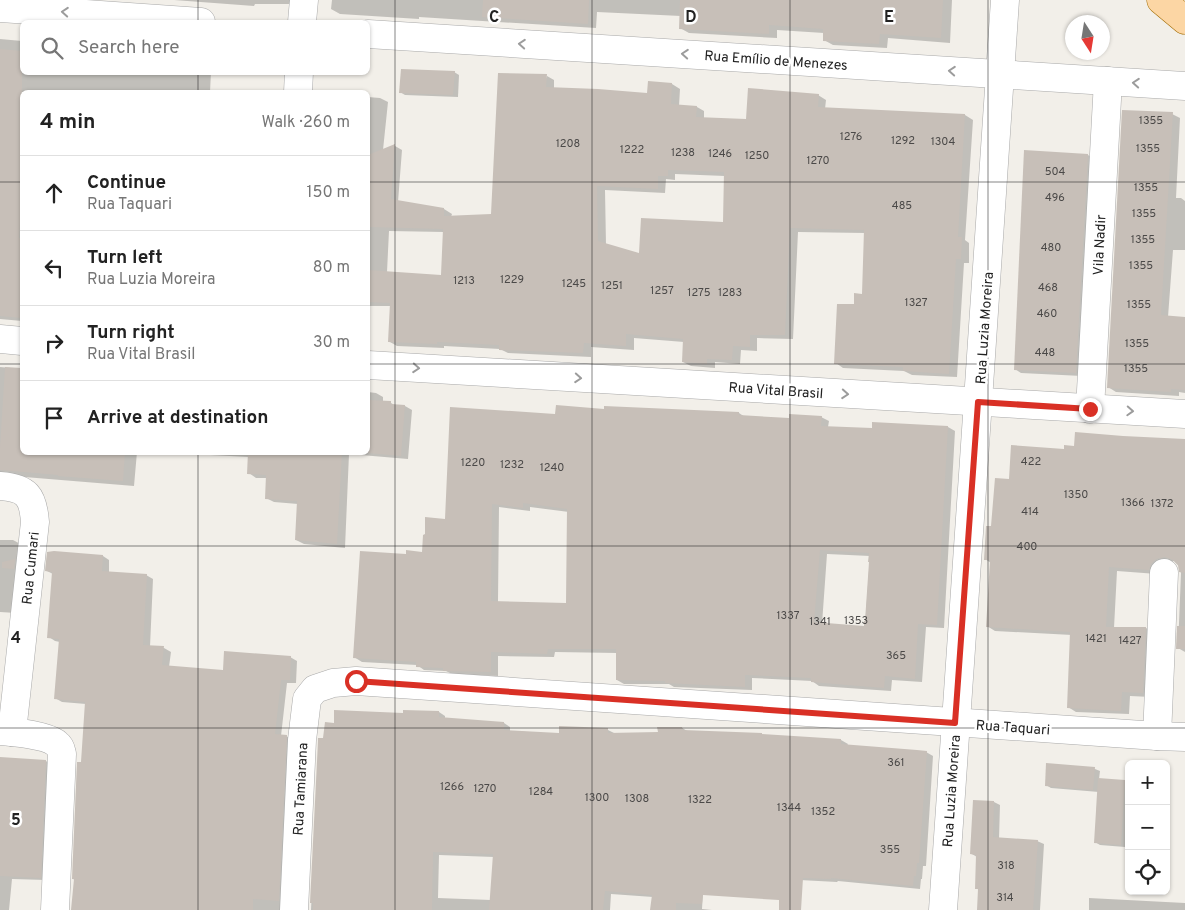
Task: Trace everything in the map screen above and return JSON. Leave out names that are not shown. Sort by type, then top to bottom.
[{"type":"main road","points":[[1161,0],[1185,20]]},
{"type":"street","points":[[302,20],[304,0]]},
{"type":"street","name":"Rua Luzia Moreira","points":[[943,910],[1005,0]]},
{"type":"street","points":[[0,8],[172,20]]},
{"type":"street","name":"Rua Emílio de Menezes","points":[[370,34],[1185,86]]},
{"type":"street","points":[[298,90],[299,75]]},
{"type":"street","name":"Vila Nadir","points":[[1090,409],[1108,81]]},
{"type":"street","points":[[0,340],[20,341]]},
{"type":"street","name":"Rua Vital Brasil","points":[[370,365],[1185,414]]},
{"type":"street","name":"Rua Cumari","points":[[0,486],[14,487],[24,492],[32,503],[35,522],[6,732]]},
{"type":"street","points":[[1157,736],[1164,573]]},
{"type":"street","name":"Rua Taquari","points":[[333,683],[356,681],[955,723],[1185,737]]},
{"type":"street","name":"Rua Tamiarana","points":[[294,910],[302,740],[307,699],[315,689],[333,683]]},
{"type":"street","points":[[6,732],[50,738],[61,748],[55,910]]},
{"type":"building","points":[[483,0],[589,0],[588,24],[482,17]]},
{"type":"building","points":[[680,0],[943,0],[941,38],[880,34],[879,44],[823,41],[823,29],[769,25],[769,34],[679,29]]},
{"type":"building","points":[[0,49],[20,51],[22,90],[20,90],[20,318],[0,316]]},
{"type":"building","points":[[401,69],[455,71],[453,95],[399,93]]},
{"type":"building","points":[[498,73],[547,74],[546,87],[647,93],[648,81],[672,83],[671,104],[697,106],[696,117],[746,119],[748,88],[819,94],[818,107],[965,114],[958,237],[962,237],[961,259],[956,259],[949,374],[903,371],[903,367],[834,364],[837,304],[854,304],[854,293],[862,294],[864,230],[790,228],[785,335],[750,335],[750,347],[733,346],[732,360],[707,359],[707,364],[682,362],[683,339],[626,334],[626,346],[584,343],[583,353],[499,350],[499,345],[388,342],[390,303],[370,302],[370,270],[441,275],[443,229],[370,227],[370,154],[395,144],[391,199],[444,208],[444,216],[491,214]],"holes":[[[668,170],[724,172],[723,222],[641,218],[639,253],[598,241],[597,186],[658,189],[658,176],[668,176]]]},
{"type":"building","points":[[1122,110],[1173,112],[1161,315],[1185,317],[1185,390],[1171,389],[1171,392],[1107,388]]},
{"type":"building","points":[[1024,150],[1088,154],[1076,373],[1014,370]]},
{"type":"building","points":[[5,367],[20,368],[20,455],[125,455],[123,481],[0,470]]},
{"type":"building","points":[[370,400],[391,401],[391,404],[405,405],[401,456],[370,453]]},
{"type":"building","points":[[556,405],[604,409],[604,406],[739,412],[739,415],[789,418],[789,414],[822,416],[821,426],[872,428],[872,422],[948,426],[937,625],[918,624],[915,679],[885,676],[884,688],[811,682],[811,678],[745,675],[745,687],[665,683],[665,681],[616,680],[616,649],[548,649],[547,654],[491,652],[491,672],[443,671],[443,668],[416,667],[416,662],[353,658],[360,551],[406,554],[406,550],[422,552],[425,517],[445,519],[450,407],[555,414]],"holes":[[[523,503],[567,509],[566,603],[491,601],[492,504],[523,508]],[[820,550],[869,553],[864,626],[814,622]]]},
{"type":"building","points":[[1075,432],[1185,439],[1185,573],[1179,572],[1178,565],[1173,560],[1165,557],[1156,559],[1151,564],[1149,570],[1109,567],[1106,627],[1146,627],[1143,693],[1122,692],[1121,711],[1067,708],[1070,632],[986,627],[990,560],[984,560],[986,526],[991,526],[995,478],[1009,479],[1011,445],[1064,449],[1064,445],[1074,446]]},
{"type":"building","points":[[248,455],[342,455],[337,544],[295,540],[297,501],[265,499],[266,475],[247,474]]},
{"type":"building","points":[[47,552],[103,555],[102,571],[147,574],[143,645],[164,646],[162,665],[223,670],[224,651],[291,656],[290,680],[281,680],[275,734],[287,735],[279,901],[253,899],[253,910],[71,910],[74,879],[72,879],[77,762],[81,762],[85,702],[54,699],[59,639],[47,638],[52,572],[45,571]]},
{"type":"building","points":[[15,559],[14,569],[2,568],[2,562]]},
{"type":"building","points":[[1177,626],[1185,626],[1185,649],[1176,649]]},
{"type":"building","points":[[334,710],[403,713],[403,710],[439,711],[439,717],[504,722],[504,730],[559,733],[559,726],[608,728],[608,733],[658,732],[657,727],[682,727],[683,730],[841,739],[841,744],[927,751],[919,863],[917,863],[916,876],[914,876],[913,886],[831,878],[803,878],[801,910],[779,910],[779,900],[703,895],[702,904],[676,903],[676,910],[650,910],[652,895],[605,891],[603,910],[489,910],[493,854],[433,852],[432,910],[313,910],[313,903],[310,903],[318,738],[323,738],[325,722],[334,723]]},
{"type":"building","points":[[0,757],[46,760],[41,878],[0,876]]},
{"type":"building","points":[[1046,763],[1095,767],[1093,790],[1045,786]]},
{"type":"building","points":[[1098,778],[1125,780],[1121,845],[1094,843]]},
{"type":"building","points":[[973,800],[994,801],[993,837],[1038,840],[1033,910],[977,910],[978,889],[975,889],[976,855],[970,854]]},
{"type":"route","points":[[356,681],[955,723],[978,402],[1090,409]]}]
